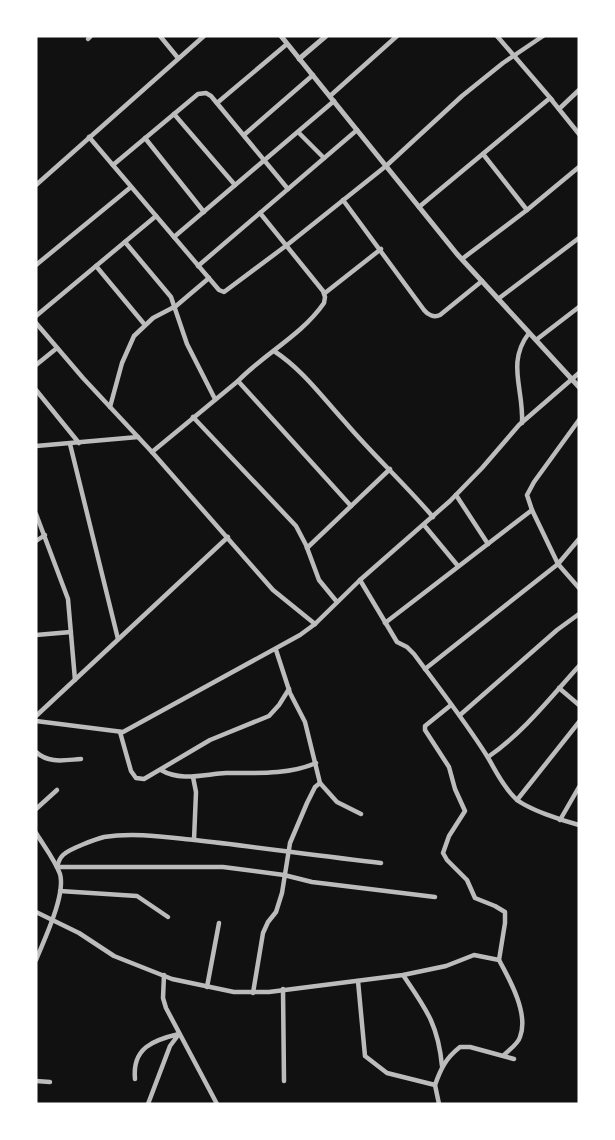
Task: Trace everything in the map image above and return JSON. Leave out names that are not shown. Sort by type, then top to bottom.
[{"type":"street","points":[[160,36],[178,58]]},
{"type":"street","points":[[36,185],[204,36]]},
{"type":"street","points":[[281,36],[462,259],[579,387]]},
{"type":"street","points":[[299,59],[325,36]]},
{"type":"street","points":[[174,237],[298,132],[397,36]]},
{"type":"street","points":[[497,36],[579,134]]},
{"type":"street","points":[[88,137],[219,290],[225,291],[386,166],[462,96],[543,36]]},
{"type":"street","points":[[217,103],[287,44]]},
{"type":"street","points":[[244,135],[312,75]]},
{"type":"street","points":[[560,109],[579,90]]},
{"type":"street","points":[[113,165],[202,92],[208,94],[217,103],[288,189]]},
{"type":"street","points":[[550,98],[579,134]]},
{"type":"street","points":[[419,207],[550,98]]},
{"type":"street","points":[[174,114],[235,185]]},
{"type":"street","points":[[198,266],[357,130]]},
{"type":"street","points":[[298,132],[324,158]]},
{"type":"street","points":[[145,138],[204,212]]},
{"type":"street","points":[[483,154],[527,210]]},
{"type":"street","points":[[462,259],[579,167]]},
{"type":"street","points":[[36,265],[131,187]]},
{"type":"street","points":[[343,200],[424,310],[433,316],[440,315],[482,281]]},
{"type":"street","points":[[260,213],[325,293]]},
{"type":"street","points":[[36,316],[156,216]]},
{"type":"street","points":[[498,299],[579,238]]},
{"type":"street","points":[[125,242],[171,297],[176,306],[187,344],[215,399]]},
{"type":"street","points":[[152,452],[238,381],[249,369],[298,332],[322,306],[325,293],[381,249]]},
{"type":"street","points":[[96,266],[145,325]]},
{"type":"street","points":[[110,406],[128,346],[134,336],[153,318],[176,306],[209,278]]},
{"type":"street","points":[[536,340],[579,306]]},
{"type":"street","points":[[36,323],[273,590],[315,624]]},
{"type":"street","points":[[522,423],[517,361],[520,347],[529,333]]},
{"type":"street","points":[[36,365],[57,348]]},
{"type":"street","points":[[274,351],[295,366],[309,380],[433,517]]},
{"type":"street","points":[[36,716],[120,732],[132,728],[276,650],[315,624],[360,580],[433,517],[522,423],[579,373]]},
{"type":"street","points":[[238,381],[351,506]]},
{"type":"street","points":[[36,390],[79,443]]},
{"type":"street","points":[[193,417],[296,526],[308,548],[319,580],[337,602]]},
{"type":"street","points":[[579,420],[527,495],[558,564],[579,588]]},
{"type":"street","points":[[36,446],[138,437]]},
{"type":"street","points":[[70,444],[118,639]]},
{"type":"street","points":[[308,548],[390,469]]},
{"type":"street","points":[[456,495],[488,544]]},
{"type":"street","points":[[385,623],[532,510]]},
{"type":"street","points":[[36,514],[66,590],[75,680]]},
{"type":"street","points":[[424,525],[458,566]]},
{"type":"street","points":[[36,541],[45,535]]},
{"type":"street","points":[[36,716],[228,537]]},
{"type":"street","points":[[425,669],[558,564],[579,539]]},
{"type":"street","points":[[360,580],[397,642],[407,647],[425,669],[488,757],[497,776],[517,800],[560,820],[579,825]]},
{"type":"street","points":[[460,716],[557,630],[579,614]]},
{"type":"street","points":[[36,635],[72,632]]},
{"type":"street","points":[[276,650],[288,689],[305,722],[320,783],[337,802],[361,814]]},
{"type":"street","points":[[488,757],[525,728],[579,666]]},
{"type":"street","points":[[559,688],[579,705]]},
{"type":"street","points":[[120,732],[134,776],[144,779],[210,740],[269,717],[288,689]]},
{"type":"street","points":[[452,705],[425,726],[425,730],[449,767],[455,789],[465,811],[449,836],[443,853],[467,880],[475,898],[505,912],[499,960],[510,979],[524,1021],[520,1039],[504,1055]]},
{"type":"street","points":[[517,800],[579,722]]},
{"type":"street","points":[[36,752],[52,760],[81,759]]},
{"type":"street","points":[[161,770],[166,774],[193,777],[268,772],[316,764]]},
{"type":"street","points":[[193,777],[196,799],[194,840]]},
{"type":"street","points":[[253,993],[263,933],[276,912],[285,875],[287,853],[307,802],[320,783]]},
{"type":"street","points":[[560,820],[579,787]]},
{"type":"street","points":[[36,809],[57,790]]},
{"type":"street","points":[[36,833],[57,867],[61,879],[60,891],[51,921],[36,960]]},
{"type":"street","points":[[57,867],[60,859],[66,853],[103,837],[146,836],[243,845],[287,853],[381,863]]},
{"type":"street","points":[[57,867],[223,867],[285,875],[312,882],[435,897]]},
{"type":"street","points":[[60,891],[137,896],[168,917]]},
{"type":"street","points":[[36,912],[79,933],[114,956],[164,975],[234,992],[253,993],[403,975],[446,966],[474,955],[499,960]]},
{"type":"street","points":[[207,987],[219,924]]},
{"type":"street","points":[[164,975],[164,1003],[217,1104]]},
{"type":"street","points":[[403,975],[435,1027],[442,1066]]},
{"type":"street","points":[[358,981],[364,1056],[387,1072],[435,1085]]},
{"type":"street","points":[[283,989],[284,1081]]},
{"type":"street","points":[[135,1079],[136,1060],[140,1053],[151,1044],[179,1034]]},
{"type":"street","points":[[148,1104],[170,1046],[179,1034]]},
{"type":"street","points":[[439,1104],[435,1085],[442,1066],[460,1047],[514,1059]]},
{"type":"street","points":[[36,1081],[50,1082]]}]
